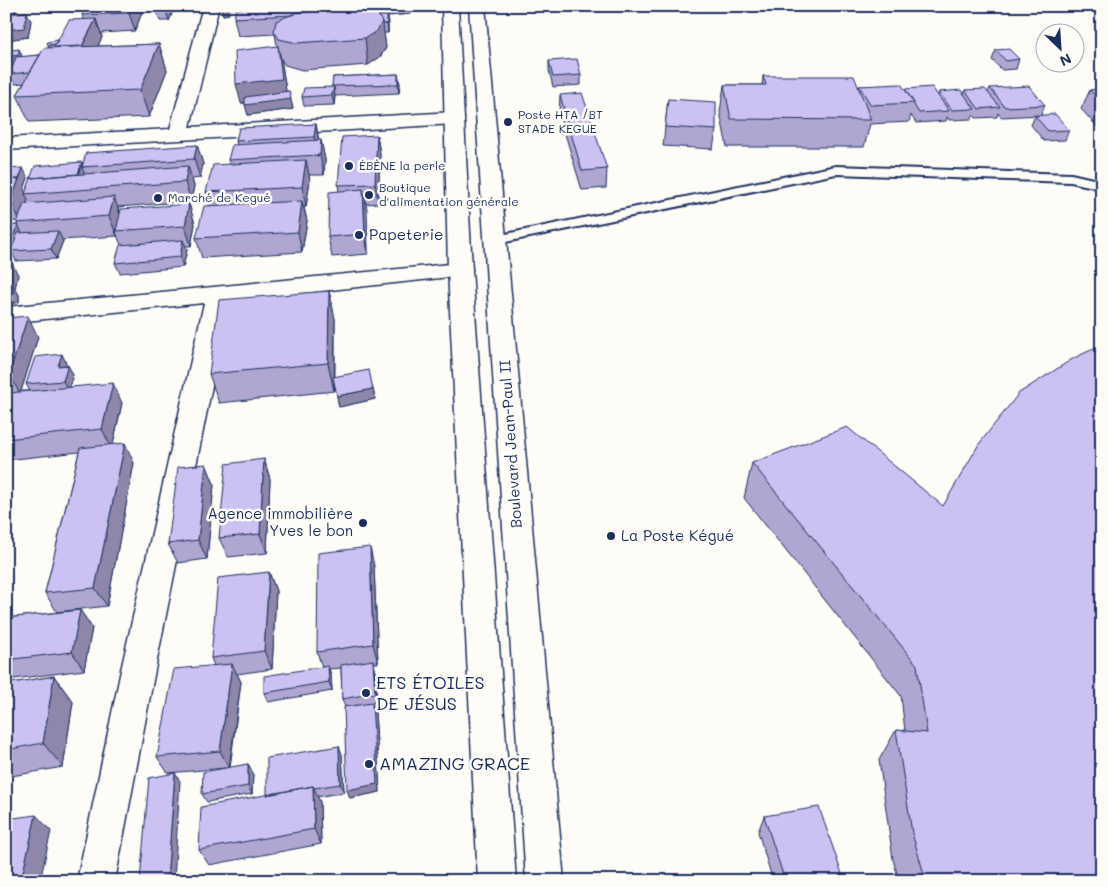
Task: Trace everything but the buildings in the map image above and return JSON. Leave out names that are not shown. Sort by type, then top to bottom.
[{"type":"main road","points":[[178,134],[211,6]]},
{"type":"main road","points":[[450,6],[460,270],[497,881]]},
{"type":"main road","name":"Boulevard Jean-Paul II","points":[[477,6],[545,881]]},
{"type":"main road","points":[[6,144],[454,118]]},
{"type":"main road","points":[[6,315],[460,270]]},
{"type":"main road","points":[[96,881],[138,670],[218,295]]},
{"type":"lane","points":[[496,240],[836,170],[1071,178],[1102,185]]},
{"type":"place","name":"Poste HTA /BT STADE KEGUE","points":[[508,122]]},
{"type":"place","name":"ÉBÈNE la perle","points":[[349,166]]},
{"type":"place","name":"Boutique d'alimentation générale","points":[[369,195]]},
{"type":"place","name":"Marché de Kegué","points":[[158,198]]},
{"type":"place","name":"Papeterie","points":[[359,235]]},
{"type":"place","name":"Agence immobilière Yves le bon","points":[[363,523]]},
{"type":"place","name":"La Poste Kégué","points":[[611,536]]},
{"type":"place","name":"ETS ÉTOILES DE JÉSUS","points":[[366,693]]},
{"type":"place","name":"AMAZING GRACE","points":[[369,764]]}]
